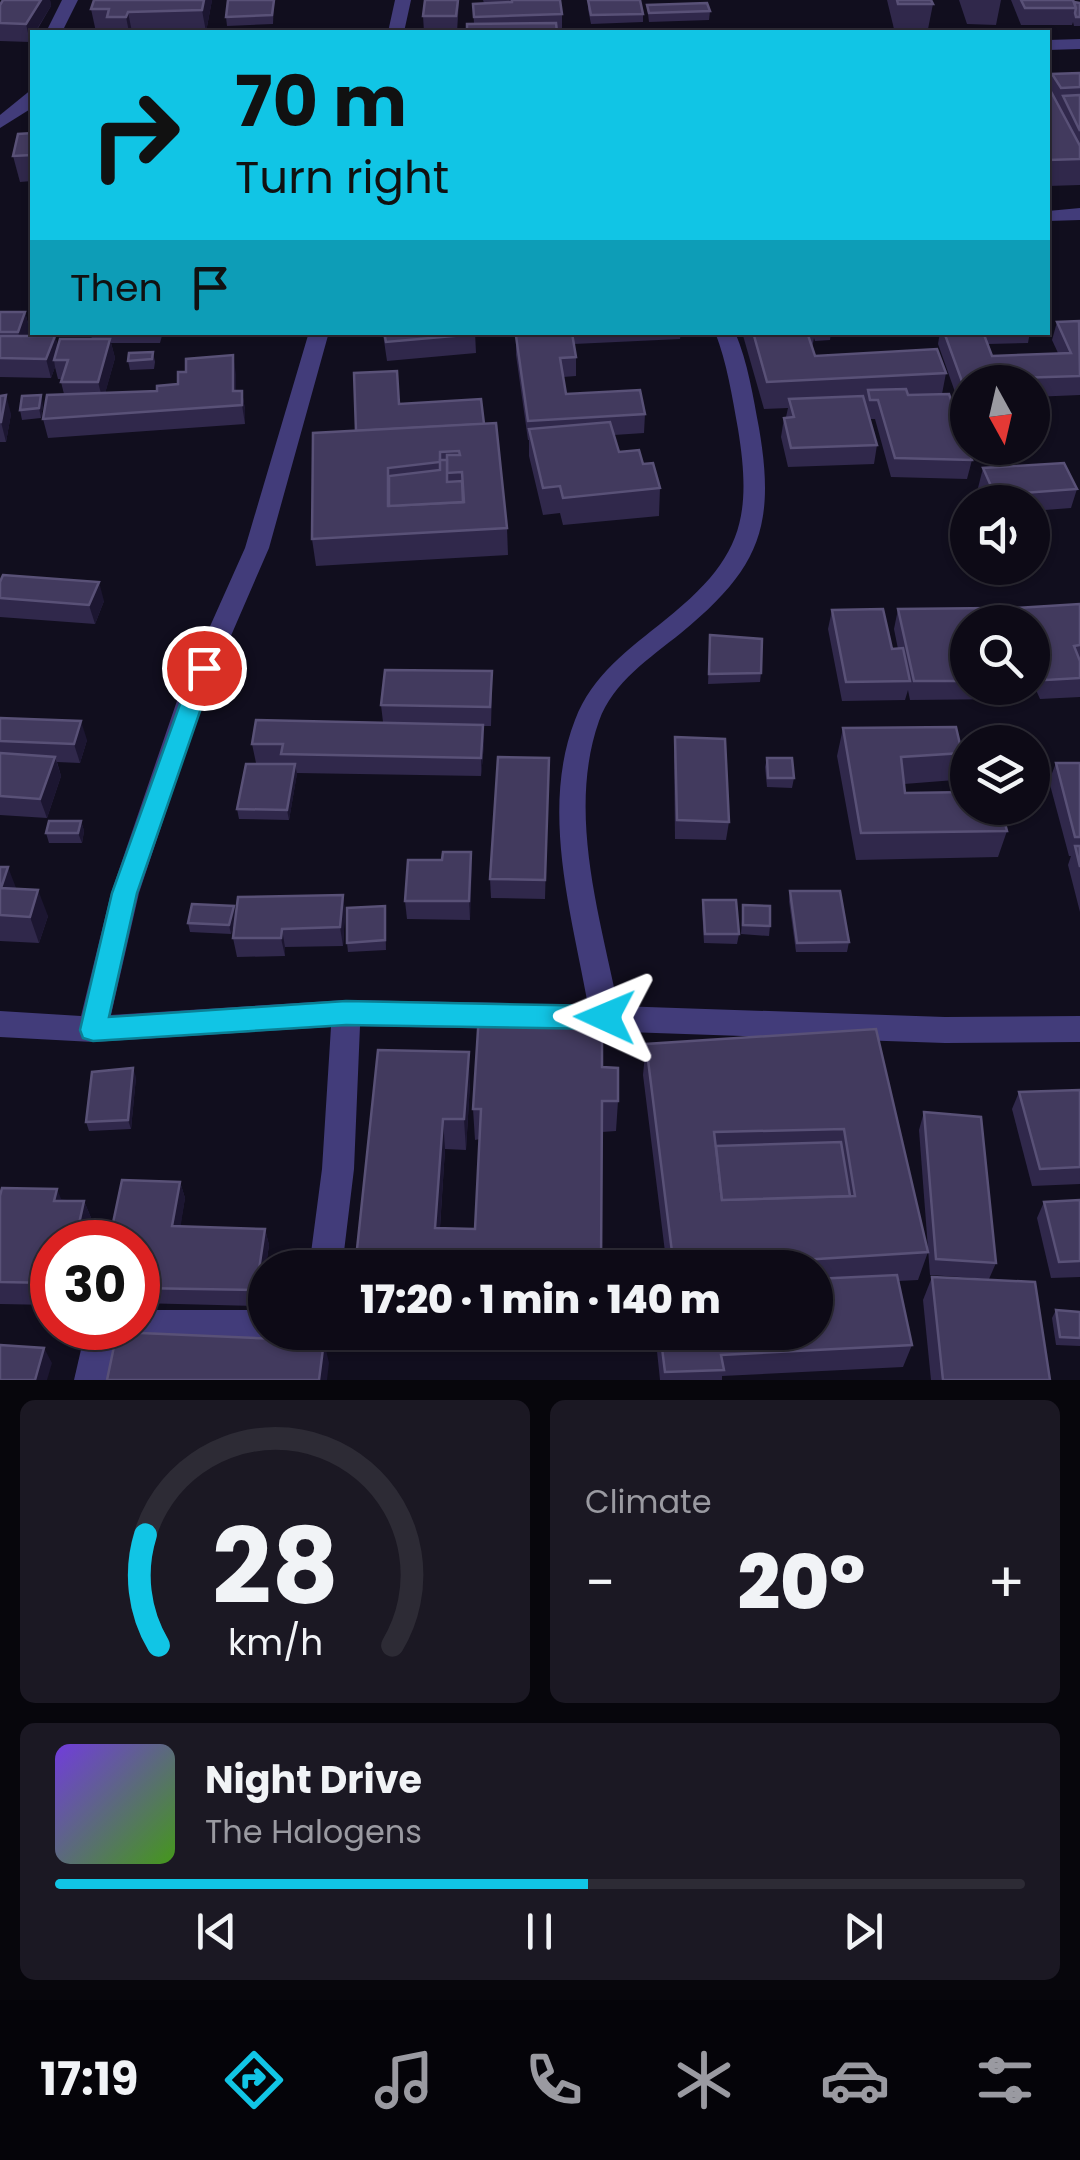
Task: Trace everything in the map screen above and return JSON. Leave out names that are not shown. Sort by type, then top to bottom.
[{"type":"street","points":[[55,30],[70,0]]},
{"type":"street","points":[[396,30],[404,0]]},
{"type":"street","points":[[1050,45],[1080,44]]},
{"type":"street","points":[[0,123],[30,97]]},
{"type":"street","points":[[1050,216],[1080,214]]},
{"type":"street","points":[[93,1030],[124,893],[191,698],[256,548],[318,335]]},
{"type":"street","points":[[605,1017],[575,843],[576,768],[585,724],[597,697],[614,674],[685,616],[720,581],[744,547],[756,504],[743,394],[726,335]]},
{"type":"street","points":[[327,1250],[338,1168],[346,1013]]},
{"type":"street","points":[[0,1024],[93,1030],[346,1013],[605,1017],[945,1030],[1080,1029]]},
{"type":"street","points":[[160,1327],[248,1327]]},
{"type":"street","points":[[91,1380],[98,1350]]},
{"type":"building","points":[[3,0],[41,0],[26,24],[0,23]]},
{"type":"building","points":[[94,0],[204,0],[202,10],[128,12],[126,17],[107,17],[109,9],[91,9]]},
{"type":"building","points":[[228,0],[274,0],[272,15],[226,17]]},
{"type":"building","points":[[425,0],[458,0],[456,16],[423,16]]},
{"type":"building","points":[[560,0],[562,14],[474,17],[473,4]]},
{"type":"building","points":[[588,0],[640,0],[643,14],[591,15]]},
{"type":"building","points":[[897,0],[931,0],[933,4],[898,4]]},
{"type":"building","points":[[1021,0],[1073,0],[1076,8],[1025,8]]},
{"type":"building","points":[[1074,2],[1080,3],[1080,17],[1076,17]]},
{"type":"building","points":[[707,3],[710,11],[649,13],[647,5]]},
{"type":"building","points":[[556,23],[557,30],[467,30],[467,24]]},
{"type":"building","points":[[1080,73],[1080,87],[1061,88],[1052,74]]},
{"type":"building","points":[[1050,90],[1080,146],[1080,159],[1050,160]]},
{"type":"building","points":[[1080,95],[1080,131],[1063,96]]},
{"type":"building","points":[[30,133],[30,155],[13,156],[18,134]]},
{"type":"building","points":[[0,312],[25,312],[18,332],[0,332]]},
{"type":"building","points":[[1079,321],[1080,376],[1050,377],[1050,365],[956,365],[945,335],[984,335],[992,356],[1071,353],[1057,322]]},
{"type":"building","points":[[385,335],[464,335],[386,342]]},
{"type":"building","points":[[572,335],[576,357],[560,358],[566,394],[640,390],[645,414],[528,421],[516,336]]},
{"type":"building","points":[[754,335],[808,335],[815,356],[937,349],[946,373],[767,382]]},
{"type":"building","points":[[0,336],[55,336],[46,359],[0,358]]},
{"type":"building","points":[[60,339],[110,339],[98,382],[61,382],[68,360],[54,360]]},
{"type":"building","points":[[153,352],[152,359],[128,361],[129,353]]},
{"type":"building","points":[[233,355],[233,391],[242,391],[242,405],[43,419],[47,395],[157,391],[157,386],[178,384],[178,372],[186,372],[186,359]]},
{"type":"building","points":[[397,371],[399,404],[481,399],[484,424],[356,431],[354,373]]},
{"type":"building","points":[[906,389],[908,395],[949,394],[950,459],[895,458],[878,400],[870,400],[868,390]]},
{"type":"building","points":[[6,395],[1,422],[0,422],[0,396]]},
{"type":"building","points":[[41,395],[39,408],[20,410],[22,396]]},
{"type":"building","points":[[863,396],[877,445],[791,448],[784,418],[794,417],[789,399]]},
{"type":"building","points":[[610,422],[619,452],[639,450],[643,464],[653,463],[660,488],[563,498],[560,486],[543,488],[529,429]]},
{"type":"building","points":[[496,423],[507,528],[312,539],[313,433]],"holes":[[[459,451],[460,455],[447,455],[447,473],[462,472],[464,502],[388,506],[388,468],[440,462],[440,452]]]},
{"type":"building","points":[[440,460],[447,460],[447,482],[462,481],[463,502],[389,506],[389,476],[440,470]]},
{"type":"building","points":[[1064,463],[1077,489],[1050,491],[1050,485],[991,485],[983,468],[1050,465]]},
{"type":"building","points":[[3,575],[99,582],[89,605],[0,598]]},
{"type":"building","points":[[1080,604],[1080,645],[1074,646],[1080,661],[1080,678],[1050,680],[1050,606]]},
{"type":"building","points":[[950,608],[950,681],[914,681],[898,609]]},
{"type":"building","points":[[883,609],[892,649],[903,648],[910,681],[846,682],[832,610]]},
{"type":"building","points":[[710,635],[762,639],[761,673],[709,674]]},
{"type":"building","points":[[385,670],[492,671],[490,707],[381,705]]},
{"type":"building","points":[[0,718],[81,721],[74,744],[0,741]]},
{"type":"building","points":[[256,720],[483,725],[481,758],[281,754],[283,744],[252,744]]},
{"type":"building","points":[[950,727],[950,754],[901,757],[905,793],[950,792],[950,825],[1005,825],[1007,831],[861,833],[843,728]]},
{"type":"building","points":[[675,737],[725,739],[729,822],[677,820]]},
{"type":"building","points":[[0,753],[55,757],[40,799],[0,796]]},
{"type":"building","points":[[498,757],[549,758],[545,880],[490,879]]},
{"type":"building","points":[[767,758],[792,758],[794,778],[768,778]]},
{"type":"building","points":[[1056,763],[1080,763],[1080,837],[1075,837]]},
{"type":"building","points":[[246,764],[295,764],[287,810],[237,809]]},
{"type":"building","points":[[49,821],[81,821],[78,833],[46,833]]},
{"type":"building","points":[[443,852],[471,852],[469,901],[405,901],[408,860],[442,860]]},
{"type":"building","points":[[0,867],[8,867],[1,888],[38,890],[30,917],[0,915]]},
{"type":"building","points":[[790,891],[840,891],[849,942],[797,943]]},
{"type":"building","points":[[343,895],[340,927],[282,929],[281,938],[233,938],[238,897]]},
{"type":"building","points":[[703,900],[736,900],[739,934],[705,934]]},
{"type":"building","points":[[192,904],[234,906],[229,925],[188,923]]},
{"type":"building","points":[[743,905],[770,906],[770,926],[743,925]]},
{"type":"building","points":[[385,906],[385,940],[347,943],[347,908]]},
{"type":"building","points":[[479,1014],[602,1017],[602,1067],[618,1068],[618,1101],[602,1101],[601,1250],[357,1250],[378,1050],[469,1052],[464,1119],[443,1119],[435,1228],[475,1229],[481,1109],[473,1109]]},
{"type":"building","points":[[876,1029],[928,1252],[833,1258],[833,1250],[672,1250],[646,1044]],"holes":[[[844,1129],[855,1196],[722,1200],[714,1132]]]},
{"type":"building","points":[[133,1068],[128,1120],[86,1122],[92,1072]]},
{"type":"building","points":[[1080,1090],[1080,1167],[1040,1169],[1019,1092]]},
{"type":"building","points":[[924,1112],[981,1117],[996,1263],[936,1259]]},
{"type":"building","points":[[841,1142],[850,1196],[722,1200],[716,1146]]},
{"type":"building","points":[[122,1180],[180,1182],[172,1226],[265,1229],[262,1250],[248,1250],[248,1290],[160,1288],[160,1220],[114,1220]]},
{"type":"building","points":[[2,1188],[57,1189],[54,1201],[84,1201],[80,1220],[30,1220],[30,1283],[0,1282]]},
{"type":"building","points":[[1080,1200],[1080,1261],[1059,1262],[1044,1202]]},
{"type":"building","points":[[897,1275],[912,1345],[833,1349],[833,1278]]},
{"type":"building","points":[[932,1277],[1035,1282],[1050,1380],[943,1380]]},
{"type":"building","points":[[1056,1310],[1080,1312],[1080,1338],[1060,1337]]},
{"type":"building","points":[[160,1334],[248,1338],[248,1350],[323,1350],[319,1380],[107,1380],[113,1350],[160,1350]]},
{"type":"building","points":[[0,1345],[43,1350],[35,1380],[0,1380]]},
{"type":"building","points":[[662,1350],[816,1350],[721,1355],[724,1370],[665,1372]]},
{"type":"route","points":[[204,668],[124,893],[93,1030],[346,1013],[605,1017]]}]
